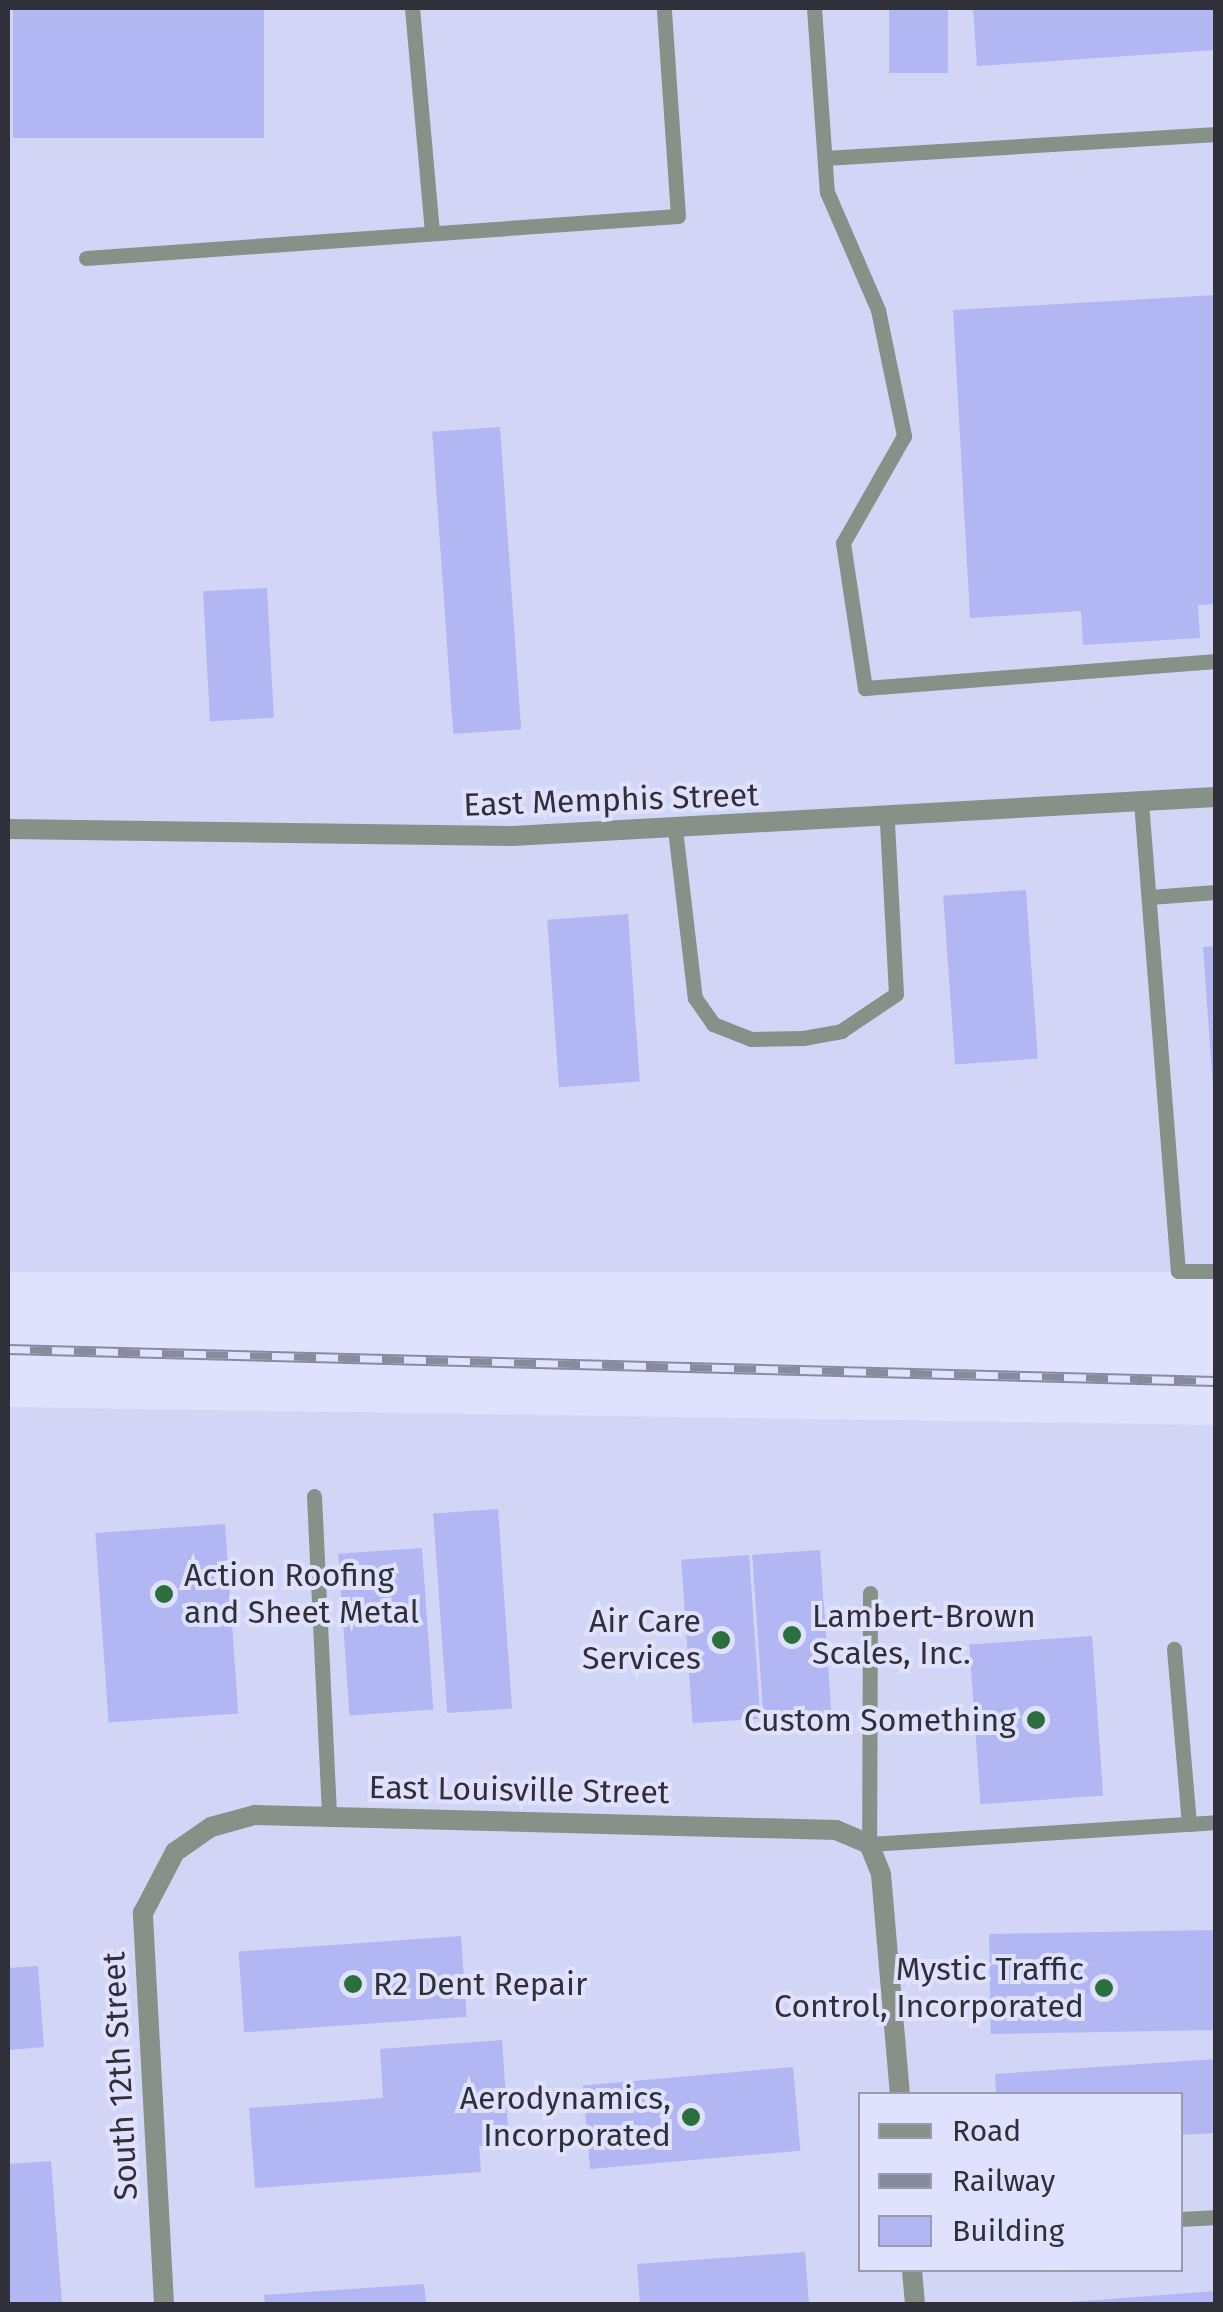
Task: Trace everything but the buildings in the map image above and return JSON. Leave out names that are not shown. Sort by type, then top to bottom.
[{"type":"street","name":"East Memphis Street","points":[[8,829],[675,829],[887,820],[1216,798]]},
{"type":"street","name":"East Louisville Street","points":[[175,1852],[212,1827],[256,1815],[796,1825],[869,1844]]},
{"type":"street","points":[[869,1844],[886,1907],[900,2092]]},
{"type":"street","name":"South 12th Street","points":[[164,2304],[141,1979],[143,1913],[175,1852]]},
{"type":"street","points":[[912,2272],[915,2304]]},
{"type":"lane","points":[[412,8],[432,233]]},
{"type":"lane","points":[[86,258],[678,216],[664,8]]},
{"type":"lane","points":[[814,8],[827,192],[878,310],[904,436],[843,543],[865,688],[1216,661]]},
{"type":"lane","points":[[825,158],[1216,134]]},
{"type":"lane","points":[[1142,802],[1178,1272],[1216,1271]]},
{"type":"lane","points":[[675,829],[694,998],[713,1024],[752,1040],[803,1038],[840,1031],[896,994],[887,820]]},
{"type":"lane","points":[[1150,897],[1216,892]]},
{"type":"lane","points":[[314,1496],[329,1817]]},
{"type":"lane","points":[[870,1593],[869,1844],[1216,1822]]},
{"type":"lane","points":[[1174,1650],[1189,1824]]},
{"type":"lane","points":[[1183,2219],[1213,2218]]},
{"type":"shaded area","points":[[8,8],[1215,8],[1215,1272],[8,1272]]},
{"type":"shaded area","points":[[8,1407],[1215,1425],[1215,2304],[8,2304]]},
{"type":"railway","points":[[8,1349],[1216,1381]]},
{"type":"place","name":"Action Roofing and Sheet Metal","points":[[164,1594]]},
{"type":"place","name":"Lambert-Brown Scales, Inc.","points":[[792,1635]]},
{"type":"place","name":"Air Care Services","points":[[721,1640]]},
{"type":"place","name":"Custom Something","points":[[1036,1720]]},
{"type":"place","name":"R2 Dent Repair","points":[[353,1984]]},
{"type":"place","name":"Mystic Traffic Control, Incorporated","points":[[1104,1988]]},
{"type":"place","name":"Aerodynamics, Incorporated","points":[[691,2117]]}]
